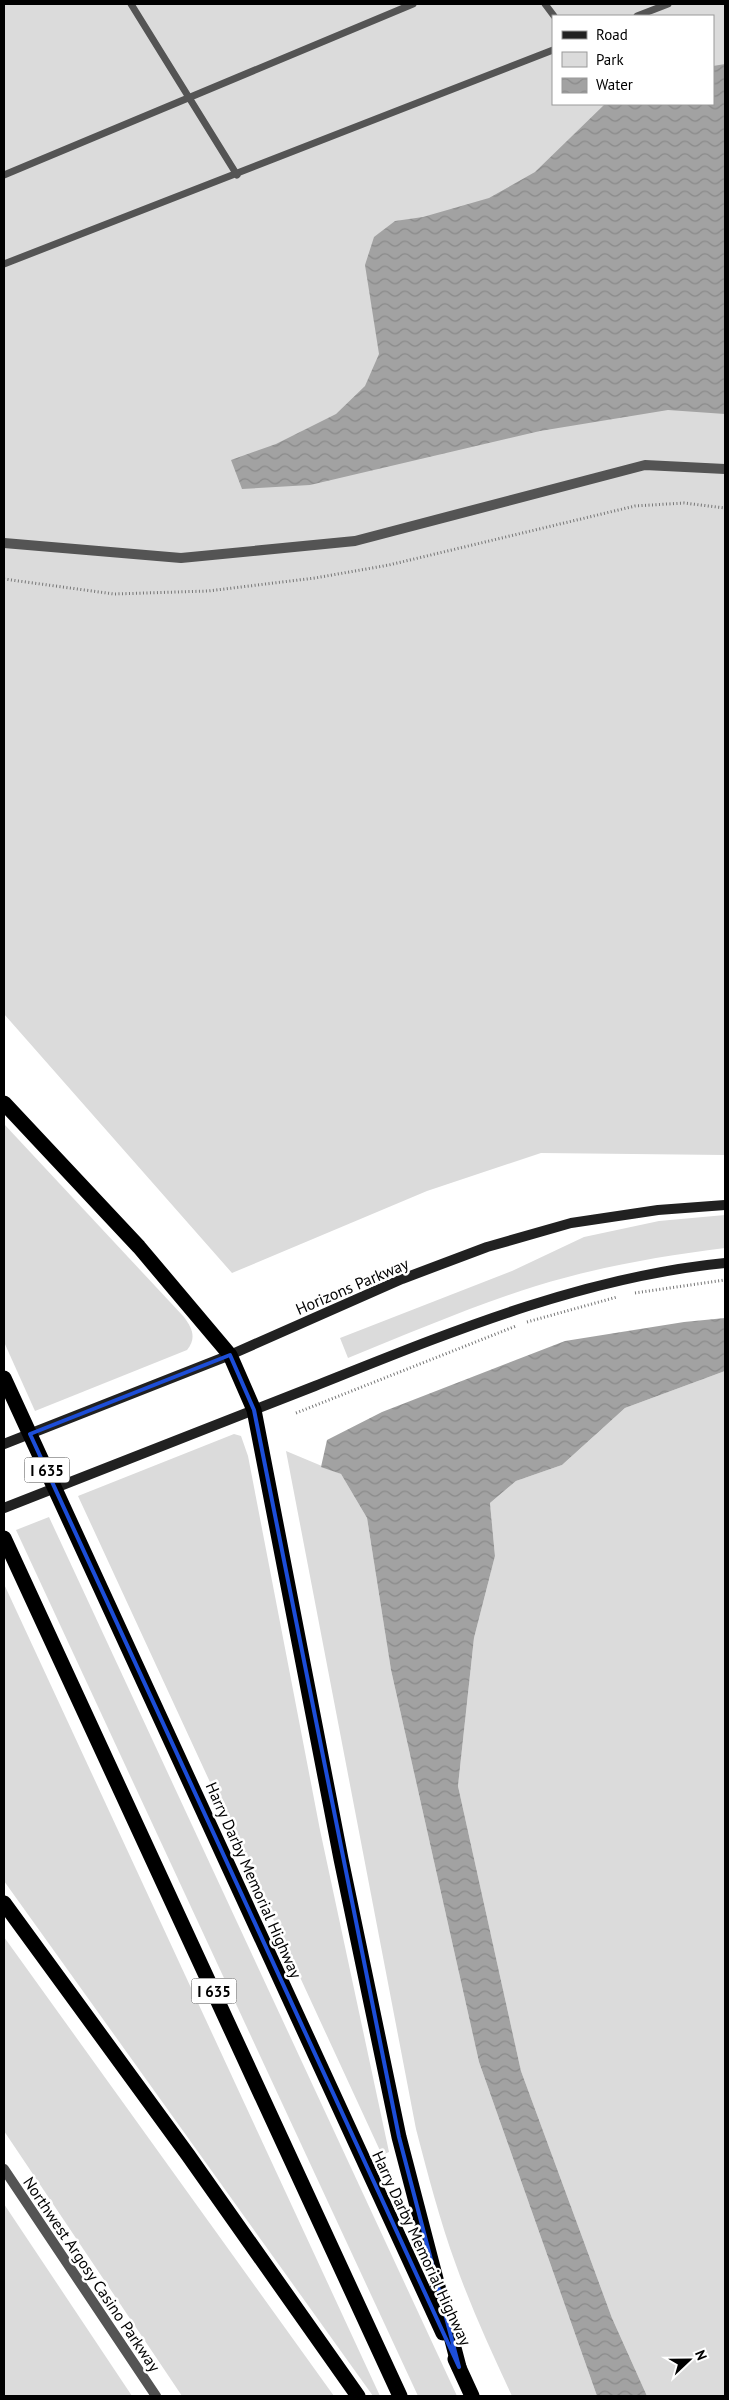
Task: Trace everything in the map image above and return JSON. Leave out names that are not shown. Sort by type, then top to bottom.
[{"type":"highway","points":[[4,1103],[139,1247],[230,1356],[254,1410],[339,1850],[399,2137],[459,2368]]},
{"type":"highway","name":"Harry Darby Memorial Highway","points":[[4,1378],[91,1563],[342,2119],[472,2396]]},
{"type":"highway","name":"I 635","points":[[4,1538],[400,2396]]},
{"type":"highway","points":[[4,1904],[188,2155],[358,2396]]},
{"type":"main road","name":"Horizons Parkway","points":[[4,1444],[230,1356],[402,1279],[487,1247],[572,1223],[658,1210],[725,1206]]},
{"type":"main road","points":[[4,1508],[430,1340],[517,1309],[602,1284],[678,1268],[725,1263]]},
{"type":"street","points":[[4,543],[180,558],[355,541],[645,465],[725,469]]},
{"type":"street","name":"Northwest Argosy Casino Parkway","points":[[4,2169],[156,2396]]},
{"type":"lane","points":[[131,4],[237,175]]},
{"type":"lane","points":[[4,175],[413,4]]},
{"type":"lane","points":[[545,4],[553,15]]},
{"type":"lane","points":[[640,15],[668,4]]},
{"type":"lane","points":[[4,264],[237,175],[552,50]]},
{"type":"path","points":[[4,579],[114,594],[208,591],[315,578],[389,565],[635,506],[684,502],[725,508]]},
{"type":"path","points":[[627,1294],[725,1280]]},
{"type":"path","points":[[296,1413],[520,1324],[618,1297]]},
{"type":"highlighted area","points":[[230,1355],[254,1410],[399,2137],[459,2367],[30,1434]]},
{"type":"green space","points":[[4,4],[725,4],[725,1155],[541,1153],[427,1191],[232,1273],[4,1014]]},
{"type":"green space","points":[[4,1124],[184,1317],[193,1337],[187,1350],[35,1411],[4,1342]]},
{"type":"green space","points":[[725,1215],[725,1248],[630,1263],[536,1286],[465,1311],[348,1358],[340,1338],[512,1271],[584,1237],[659,1221]]},
{"type":"green space","points":[[725,1371],[725,2396],[647,2396],[612,2318],[521,2071],[458,1786],[474,1638],[495,1556],[490,1503],[516,1481],[562,1465],[625,1408]]},
{"type":"green space","points":[[234,1434],[241,1436],[248,1456],[320,1830],[389,2152],[382,2155],[78,1496]]},
{"type":"green space","points":[[286,1451],[341,1474],[367,1518],[391,1670],[479,2062],[597,2396],[512,2396],[475,2315],[450,2248],[434,2198],[416,2129]]},
{"type":"green space","points":[[49,1517],[457,2396],[418,2396],[16,1530]]},
{"type":"green space","points":[[4,1584],[380,2396],[373,2396],[4,1881]]},
{"type":"green space","points":[[4,1937],[334,2396],[182,2396],[4,2131]]},
{"type":"green space","points":[[4,2204],[132,2396],[4,2396]]},
{"type":"water","points":[[725,64],[725,414],[668,410],[540,431],[310,485],[242,489],[231,460],[276,444],[336,414],[365,386],[379,354],[365,265],[374,237],[395,221],[423,217],[489,198],[535,172],[604,105],[714,105],[714,66]]},
{"type":"water","points":[[725,1318],[725,1371],[625,1408],[562,1465],[516,1481],[490,1503],[495,1556],[474,1638],[458,1786],[521,2071],[612,2318],[647,2396],[597,2396],[479,2062],[391,1670],[367,1518],[341,1474],[321,1467],[327,1440],[382,1412],[565,1341],[684,1322]]}]
